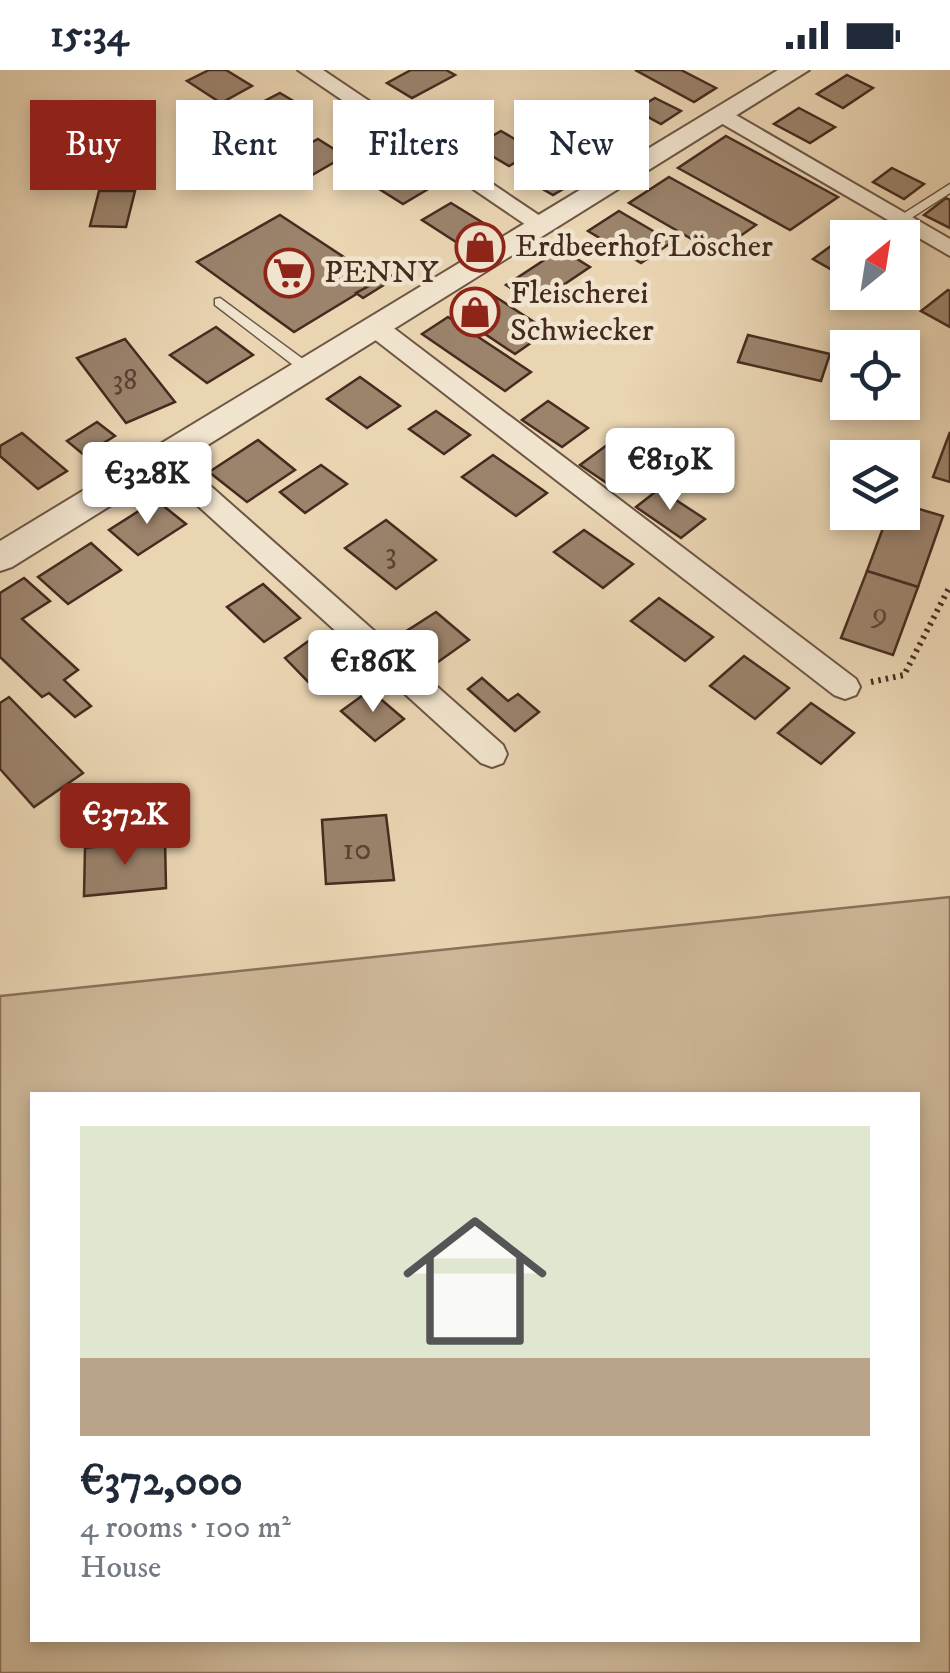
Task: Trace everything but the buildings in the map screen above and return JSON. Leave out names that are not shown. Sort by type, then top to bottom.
[{"type":"street","points":[[308,70],[540,224]]},
{"type":"street","points":[[0,558],[796,70]]},
{"type":"street","points":[[722,114],[950,249]]},
{"type":"street","points":[[374,326],[845,687]]},
{"type":"street","points":[[162,458],[492,754]]},
{"type":"lane","points":[[901,219],[950,188]]},
{"type":"lane","points":[[220,302],[306,368]]},
{"type":"path","points":[[845,687],[904,675],[950,586]]},
{"type":"shaded area","points":[[950,897],[950,1673],[0,1673],[0,996]]},
{"type":"place","name":"Erdbeerhof Löscher","points":[[480,247]]},
{"type":"place","name":"PENNY","points":[[289,273]]},
{"type":"place","name":"Fleischerei Schwiecker","points":[[475,312]]}]
